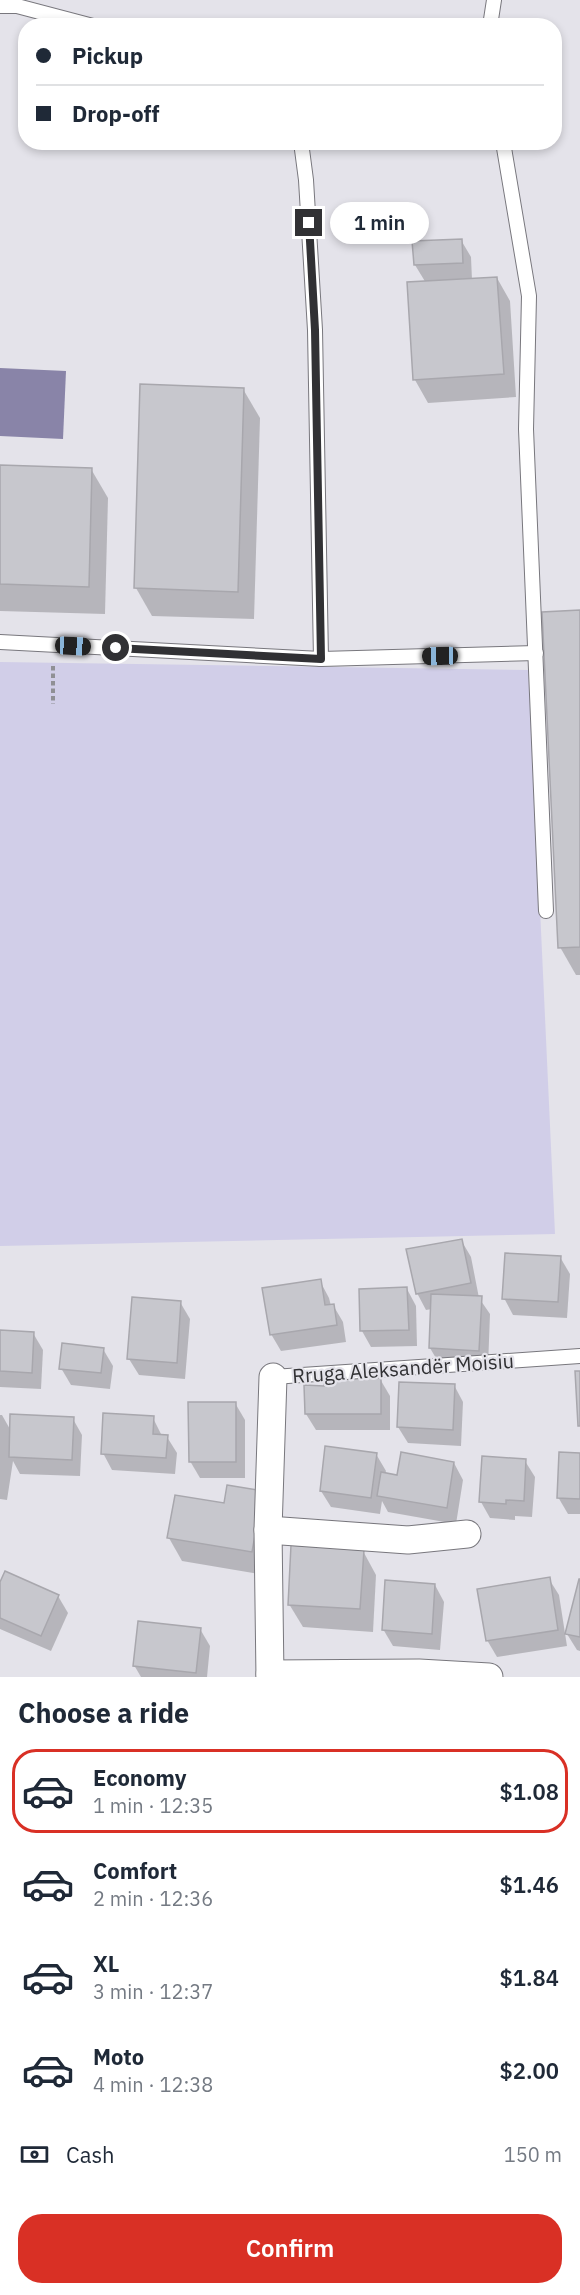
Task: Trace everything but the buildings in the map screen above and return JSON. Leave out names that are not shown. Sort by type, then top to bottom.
[{"type":"street","name":"Rruga Aleksandër Moisiu","points":[[270,1675],[268,1530],[273,1377]]},
{"type":"street","points":[[268,1530],[408,1540],[467,1534]]},
{"type":"street","points":[[270,1675],[419,1673],[489,1677]]},
{"type":"lane","points":[[491,18],[494,0]]},
{"type":"lane","points":[[0,6],[17,6],[63,18]]},
{"type":"lane","points":[[302,150],[315,330],[321,659]]},
{"type":"lane","points":[[504,150],[529,296],[526,429],[546,911]]},
{"type":"lane","points":[[0,642],[321,659],[536,653]]},
{"type":"lane","name":"Rruga Aleksandër Moisiu","points":[[273,1377],[580,1356]]},
{"type":"path","points":[[52,645],[53,704]]},
{"type":"shaded area","points":[[0,368],[66,371],[63,439],[0,436]]},
{"type":"shaded area","points":[[0,662],[529,670],[555,1234],[0,1246]]},
{"type":"route","points":[[116,648],[321,659],[315,330],[309,223]]}]
